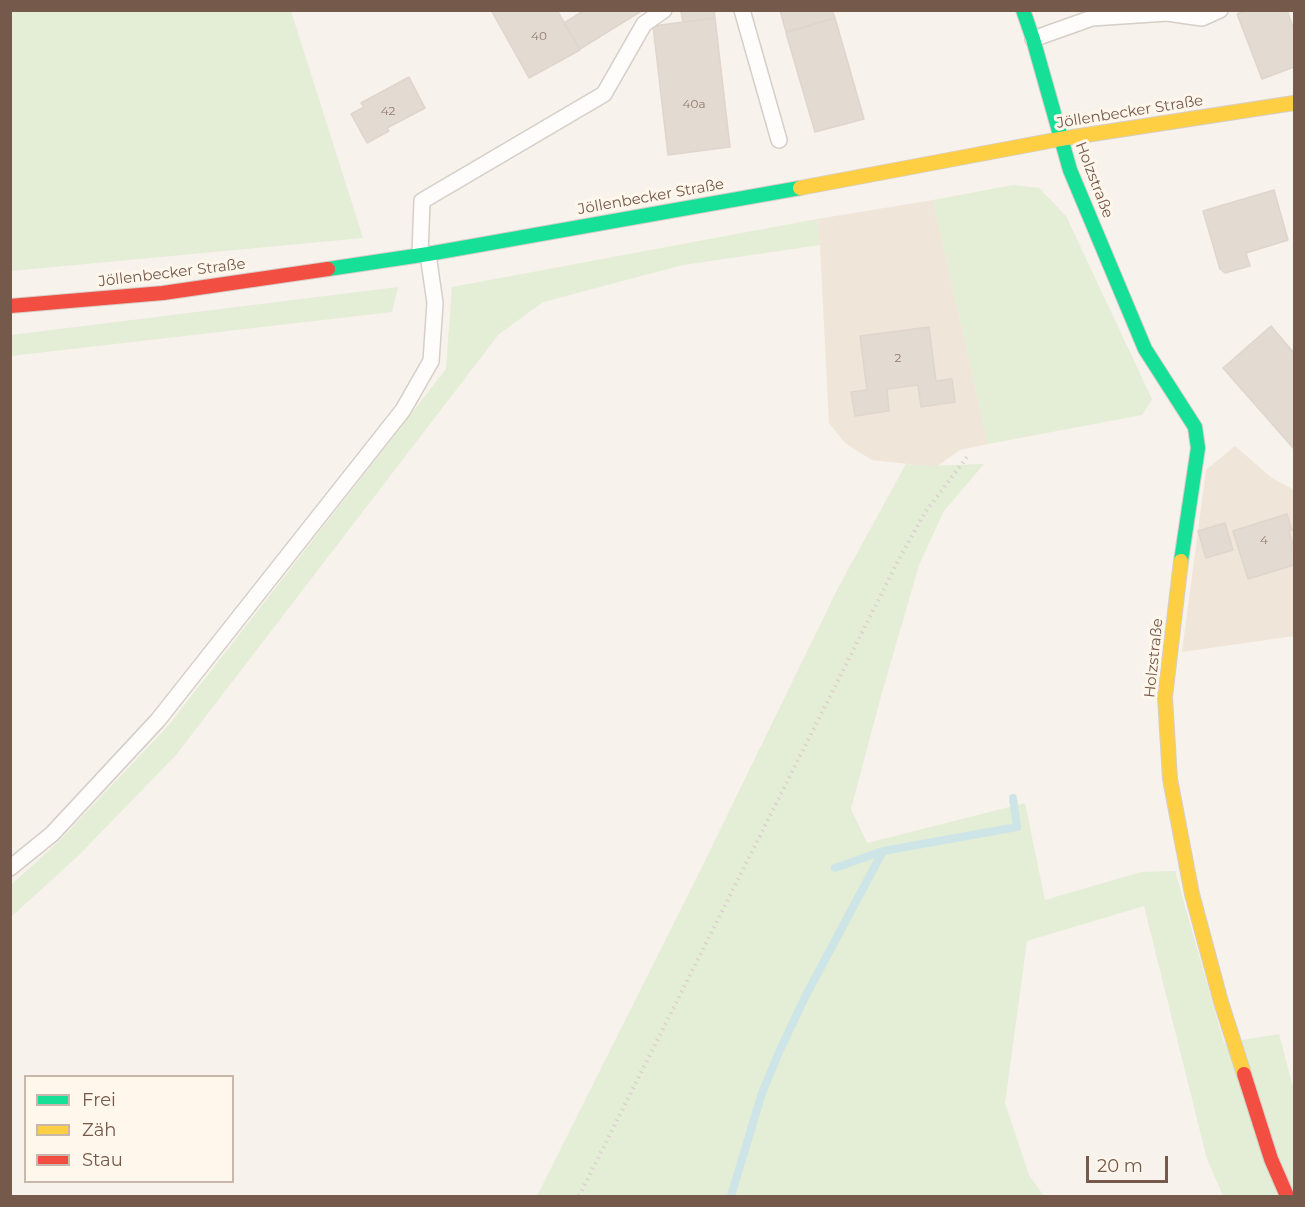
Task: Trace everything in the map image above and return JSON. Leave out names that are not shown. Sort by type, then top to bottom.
[{"type":"street","name":"Holzstraße","points":[[1023,10],[1070,170],[1145,348],[1195,427],[1198,448],[1182,548],[1172,653],[1165,697],[1170,779],[1192,894],[1221,1002],[1271,1159],[1287,1197]]},
{"type":"street","name":"Jöllenbecker Straße","points":[[10,306],[163,293],[424,254],[802,188],[1060,139],[1294,104]]},
{"type":"lane","points":[[10,868],[52,834],[158,720],[403,410],[431,361],[435,303],[424,254],[423,201],[604,94],[644,24],[664,10]]},
{"type":"lane","points":[[742,10],[779,140]]},
{"type":"lane","points":[[1033,39],[1092,18],[1167,13],[1202,18],[1220,10]]},
{"type":"path","points":[[579,1197],[899,559],[926,511],[967,457]]},
{"type":"shaded area","points":[[933,200],[988,444],[960,450],[937,466],[872,460],[845,443],[829,423],[817,219]]},
{"type":"shaded area","points":[[1235,446],[1272,478],[1294,490],[1294,636],[1182,652],[1206,470]]},
{"type":"green space","points":[[11,10],[291,11],[363,238],[11,271]]},
{"type":"green space","points":[[1013,185],[1039,188],[1066,216],[1152,399],[1142,415],[988,444],[933,200]]},
{"type":"green space","points":[[817,219],[820,245],[683,265],[543,302],[499,334],[176,755],[78,856],[11,917],[11,885],[59,841],[168,726],[446,369],[452,287]]},
{"type":"green space","points":[[398,287],[392,312],[11,356],[11,335]]},
{"type":"green space","points":[[906,464],[927,466],[984,464],[944,511],[919,565],[851,809],[867,843],[1025,803],[1045,900],[1141,872],[1175,871],[1224,1043],[1279,1034],[1294,1091],[1294,1196],[1223,1196],[1207,1159],[1144,906],[1027,941],[1005,1103],[1029,1175],[1044,1196],[537,1196],[701,869],[838,588]]},
{"type":"building","points":[[491,10],[557,10],[580,50],[529,78]]},
{"type":"building","points":[[585,10],[643,10],[580,49],[564,23]]},
{"type":"building","points":[[684,10],[714,10],[715,18],[683,22],[681,12]]},
{"type":"building","points":[[780,10],[832,10],[835,18],[786,32]]},
{"type":"building","points":[[1247,10],[1287,10],[1294,30],[1294,67],[1262,79],[1237,14]]},
{"type":"building","points":[[715,18],[730,147],[668,155],[653,26]]},
{"type":"building","points":[[835,18],[864,119],[815,132],[786,33]]},
{"type":"building","points":[[409,77],[425,108],[387,128],[389,131],[367,143],[351,114],[364,107],[361,103]]},
{"type":"building","points":[[1274,190],[1288,240],[1246,253],[1250,266],[1225,273],[1220,269],[1203,211]]},
{"type":"building","points":[[1271,326],[1294,353],[1294,449],[1223,368]]},
{"type":"building","points":[[929,327],[936,381],[952,379],[955,402],[921,407],[918,385],[887,389],[889,411],[855,416],[851,392],[867,390],[860,336]]},
{"type":"building","points":[[1287,514],[1292,530],[1289,531],[1294,549],[1294,565],[1248,579],[1233,531]]},
{"type":"building","points":[[1225,523],[1233,550],[1206,558],[1198,531]]},
{"type":"waterway","points":[[731,1196],[762,1093],[780,1050],[805,997],[883,851],[1017,827],[1013,798]]},
{"type":"waterway","points":[[835,868],[883,851]]},
{"type":"traffic: fast","points":[[1023,10],[1070,170],[1145,349],[1195,427],[1198,448],[1181,561]]},
{"type":"traffic: fast","points":[[328,269],[428,254],[800,188]]},
{"type":"traffic: slow","points":[[800,188],[1060,139],[1294,103]]},
{"type":"traffic: slow","points":[[1181,561],[1165,697],[1170,779],[1192,894],[1221,1002],[1244,1074]]},
{"type":"traffic: jam","points":[[10,306],[163,293],[328,269]]},
{"type":"traffic: jam","points":[[1244,1074],[1271,1159],[1287,1196]]}]
